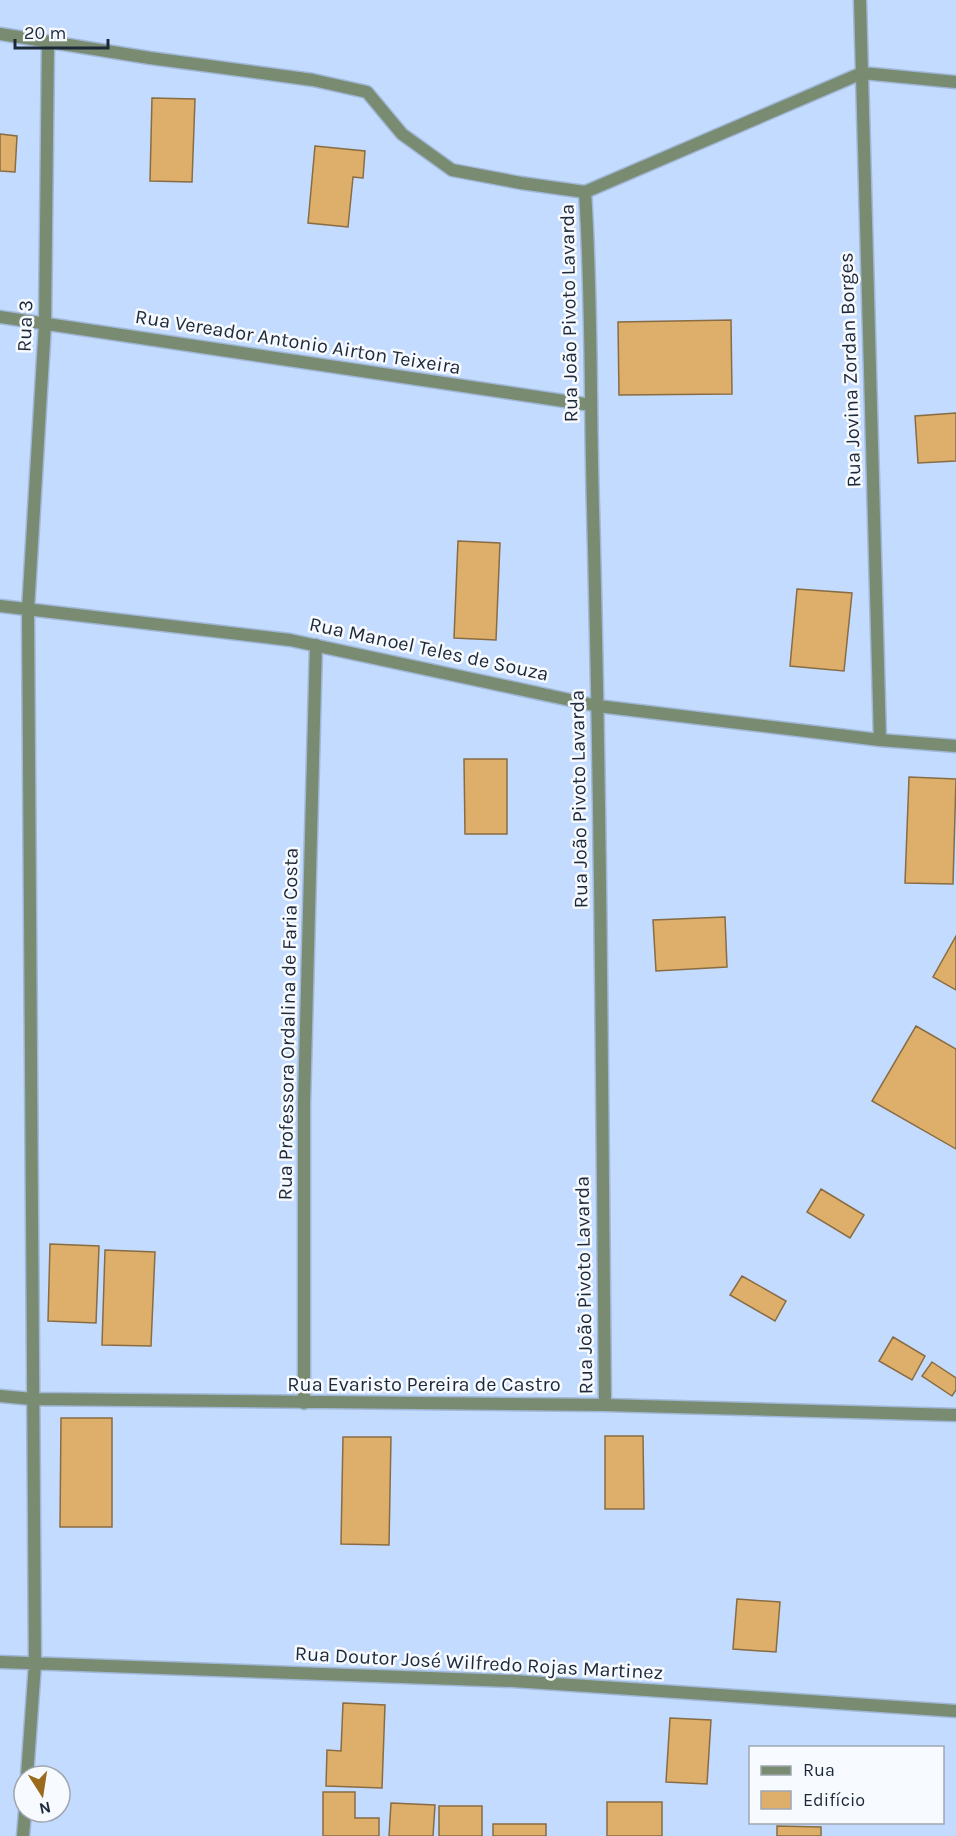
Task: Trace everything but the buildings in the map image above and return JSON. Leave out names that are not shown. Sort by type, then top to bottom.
[{"type":"street","name":"Rua Jovina Zordan Borges","points":[[860,0],[880,740]]},
{"type":"street","points":[[0,34],[150,58],[313,80],[368,92],[402,134],[452,170],[585,192],[862,73],[956,82]]},
{"type":"street","name":"Rua 3","points":[[28,1764],[35,1664],[28,610],[45,324],[48,42]]},
{"type":"street","name":"Rua João Pivoto Lavarda","points":[[585,192],[590,270],[598,706],[604,1405]]},
{"type":"street","name":"Rua Vereador Antonio Airton Teixeira","points":[[0,316],[591,405]]},
{"type":"street","name":"Rua Manoel Teles de Souza","points":[[0,606],[290,640],[598,706],[880,740],[956,746]]},
{"type":"street","name":"Rua Professora Ordalina de Faria Costa","points":[[304,1403],[304,1103],[316,645]]},
{"type":"street","name":"Rua Evaristo Pereira de Castro","points":[[0,1396],[33,1399],[604,1405],[956,1415]]},
{"type":"street","name":"Rua Doutor José Wilfredo Rojas Martinez","points":[[0,1662],[513,1682],[956,1711]]}]
